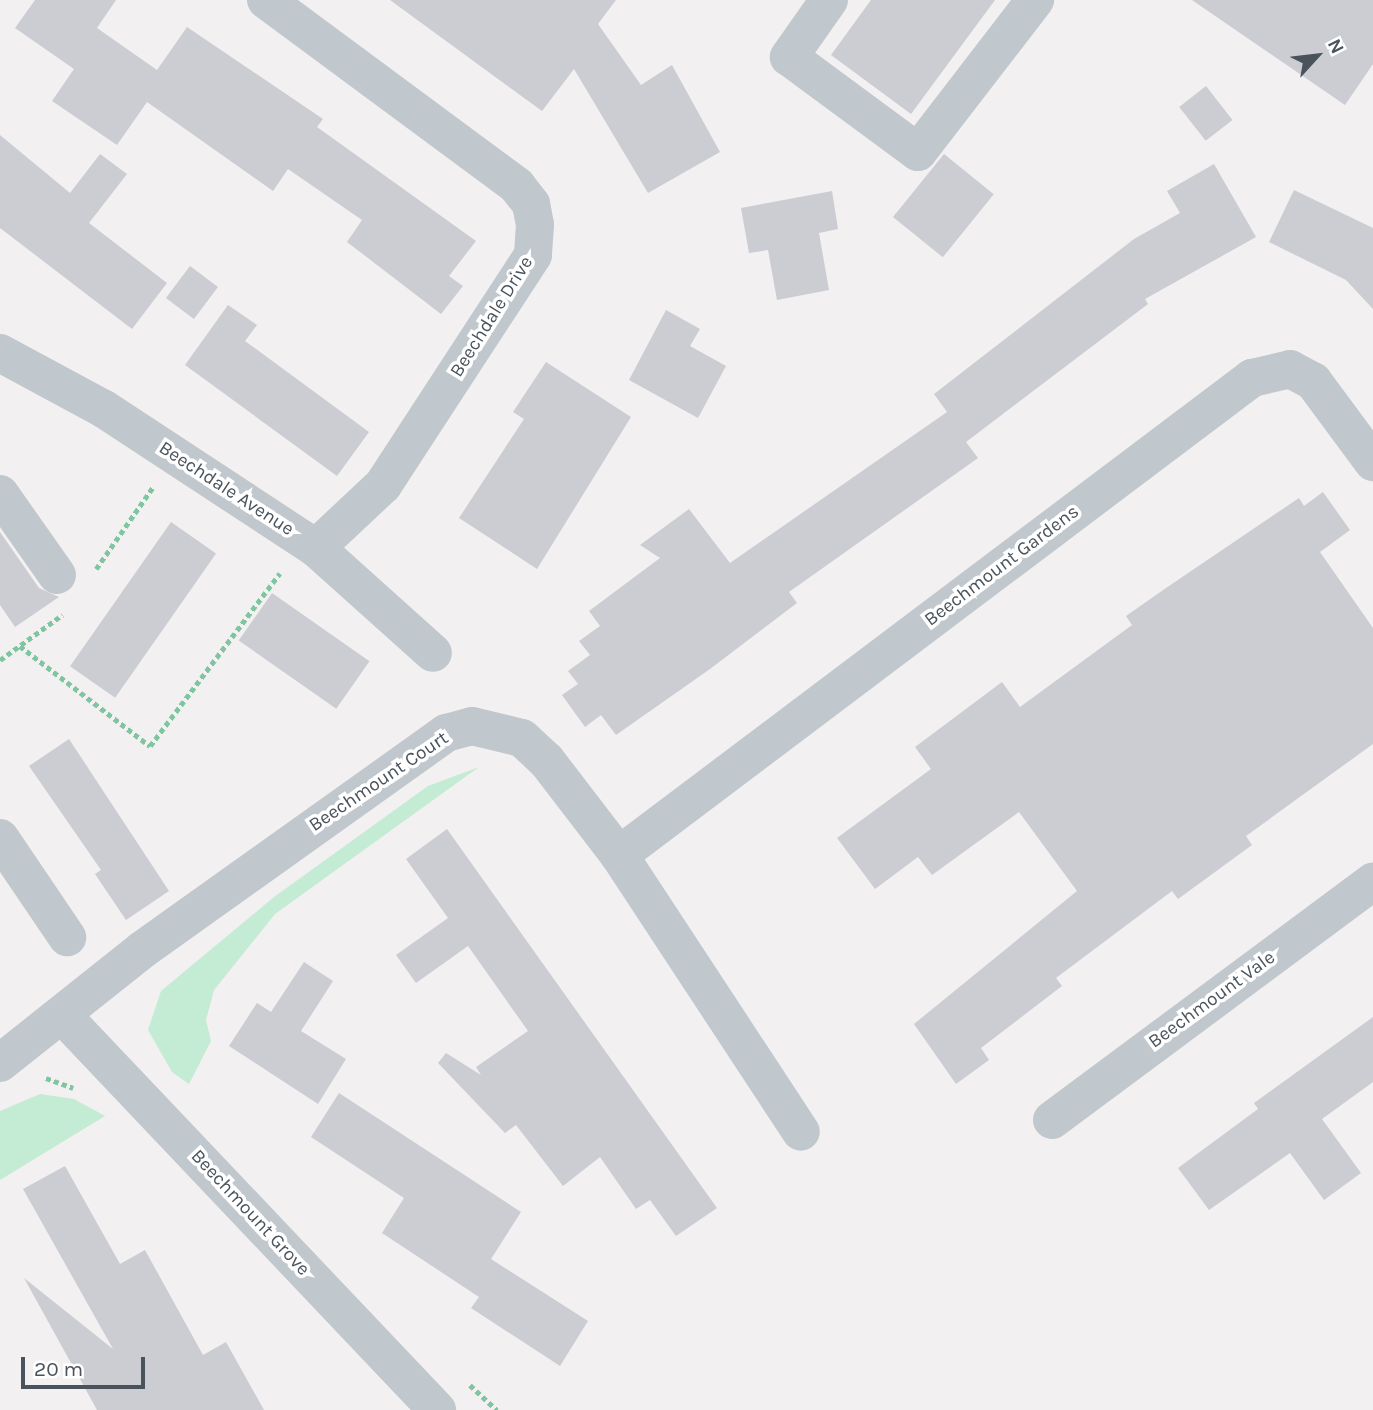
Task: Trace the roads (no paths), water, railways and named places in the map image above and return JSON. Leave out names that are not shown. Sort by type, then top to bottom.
[{"type":"street","name":"Beechdale Drive","points":[[266,0],[517,186],[531,204],[535,225],[533,255],[383,485],[310,544]]},
{"type":"street","points":[[829,0],[789,57],[918,152],[1035,0]]},
{"type":"street","name":"Beechdale Avenue","points":[[2,359],[104,409],[310,544],[433,653]]},
{"type":"street","name":"Beechmount Gardens","points":[[619,855],[1252,378],[1290,369],[1313,381],[1373,462]]},
{"type":"street","points":[[0,494],[57,575]]},
{"type":"street","name":"Beechmount Court","points":[[0,1063],[64,1017],[142,950],[446,733],[472,726],[522,738],[619,855],[801,1132]]},
{"type":"street","points":[[0,838],[67,937]]},
{"type":"street","name":"Beechmount Vale","points":[[1052,1119],[1373,882]]},
{"type":"street","name":"Beechmount Grove","points":[[64,1017],[437,1410]]}]
